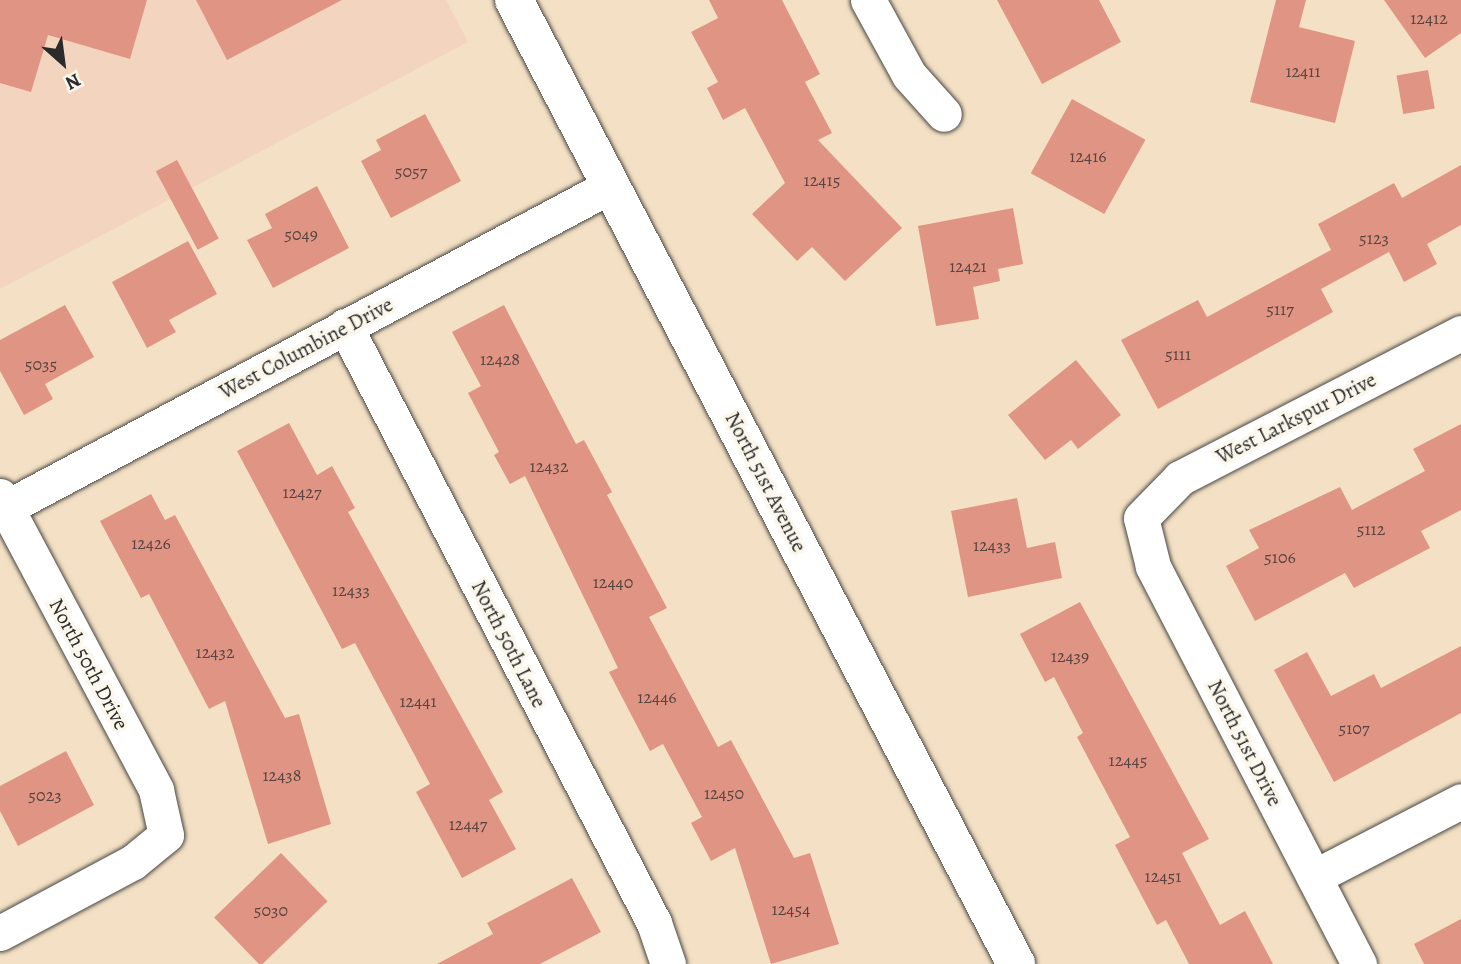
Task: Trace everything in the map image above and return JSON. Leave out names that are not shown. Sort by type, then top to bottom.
[{"type":"main road","name":"North 51st Avenue","points":[[514,0],[1016,964]]},
{"type":"street","points":[[868,0],[909,75],[944,114]]},
{"type":"street","name":"West Columbine Drive","points":[[2,505],[612,185]]},
{"type":"street","name":"North 50th Lane","points":[[345,326],[654,923],[668,964]]},
{"type":"street","name":"West Larkspur Drive","points":[[1141,518],[1181,478],[1461,333]]},
{"type":"street","name":"North 50th Drive","points":[[0,933],[132,862],[166,835],[156,790],[2,505]]},
{"type":"street","name":"North 51st Drive","points":[[1141,518],[1153,566],[1359,964]]},
{"type":"street","points":[[1314,877],[1461,801]]},
{"type":"shaded area","points":[[0,0],[446,0],[468,42],[0,289]]},
{"type":"building","points":[[0,0],[147,0],[130,59],[48,35],[31,92],[0,83]]},
{"type":"building","points":[[196,0],[342,0],[227,60]]},
{"type":"building","points":[[709,0],[782,0],[820,74],[805,82],[832,133],[818,140],[902,228],[845,281],[812,247],[797,261],[752,214],[785,183],[745,108],[723,120],[707,88],[718,82],[691,32],[718,18]]},
{"type":"building","points":[[997,0],[1099,0],[1121,42],[1042,84]]},
{"type":"building","points":[[1276,0],[1306,0],[1299,27],[1355,41],[1335,123],[1250,102]]},
{"type":"building","points":[[1384,0],[1461,0],[1461,33],[1425,58]]},
{"type":"building","points":[[1428,70],[1435,108],[1403,114],[1396,76]]},
{"type":"building","points":[[1072,99],[1145,140],[1104,214],[1031,173]]},
{"type":"building","points":[[425,114],[461,181],[391,218],[361,161],[381,150],[376,140]]},
{"type":"building","points":[[177,160],[219,239],[198,250],[156,171]]},
{"type":"building","points":[[1461,165],[1461,225],[1427,244],[1437,264],[1404,282],[1389,252],[1321,289],[1333,312],[1158,409],[1121,340],[1198,300],[1207,317],[1331,250],[1318,224],[1394,183],[1402,198]]},
{"type":"building","points":[[317,186],[349,248],[273,288],[247,240],[272,228],[265,214]]},
{"type":"building","points":[[1013,208],[1023,264],[998,269],[1000,281],[973,287],[979,319],[936,326],[918,226]]},
{"type":"building","points":[[188,241],[217,294],[169,320],[176,332],[147,348],[112,282]]},
{"type":"building","points":[[65,305],[94,357],[45,384],[53,399],[24,415],[0,371],[0,340]]},
{"type":"building","points":[[504,305],[576,444],[584,440],[612,492],[607,495],[667,608],[649,617],[718,747],[731,740],[794,858],[810,853],[839,944],[771,964],[735,848],[711,861],[691,823],[702,817],[663,744],[650,751],[609,672],[618,668],[525,476],[510,484],[494,455],[499,452],[468,393],[481,386],[452,332]]},
{"type":"building","points":[[1076,360],[1121,415],[1078,449],[1071,440],[1045,460],[1008,415]]},
{"type":"building","points":[[289,423],[317,475],[332,466],[355,508],[348,512],[503,792],[489,800],[516,849],[462,878],[416,792],[430,784],[355,643],[342,649],[237,451]]},
{"type":"building","points":[[1461,424],[1461,510],[1421,531],[1430,548],[1354,588],[1345,573],[1255,621],[1226,566],[1259,548],[1249,530],[1340,487],[1352,510],[1425,471],[1413,449]]},
{"type":"building","points":[[151,494],[165,520],[175,515],[285,718],[299,714],[331,824],[268,844],[225,701],[209,709],[149,594],[141,598],[100,521]]},
{"type":"building","points":[[1017,498],[1027,548],[1055,542],[1062,578],[968,597],[951,511]]},
{"type":"building","points":[[1080,602],[1209,839],[1182,853],[1220,925],[1245,911],[1273,964],[1189,964],[1166,920],[1157,925],[1115,845],[1130,837],[1077,737],[1083,733],[1054,677],[1045,682],[1020,634]]},
{"type":"building","points":[[1461,646],[1461,713],[1334,782],[1274,670],[1307,652],[1331,696],[1374,674],[1381,688]]},
{"type":"building","points":[[66,751],[94,805],[18,846],[0,811],[0,786]]},
{"type":"building","points":[[281,853],[328,901],[263,964],[259,964],[214,918]]},
{"type":"building","points":[[572,878],[601,932],[540,964],[437,964],[493,934],[487,923]]},
{"type":"building","points":[[1461,919],[1461,964],[1424,964],[1414,944]]}]
